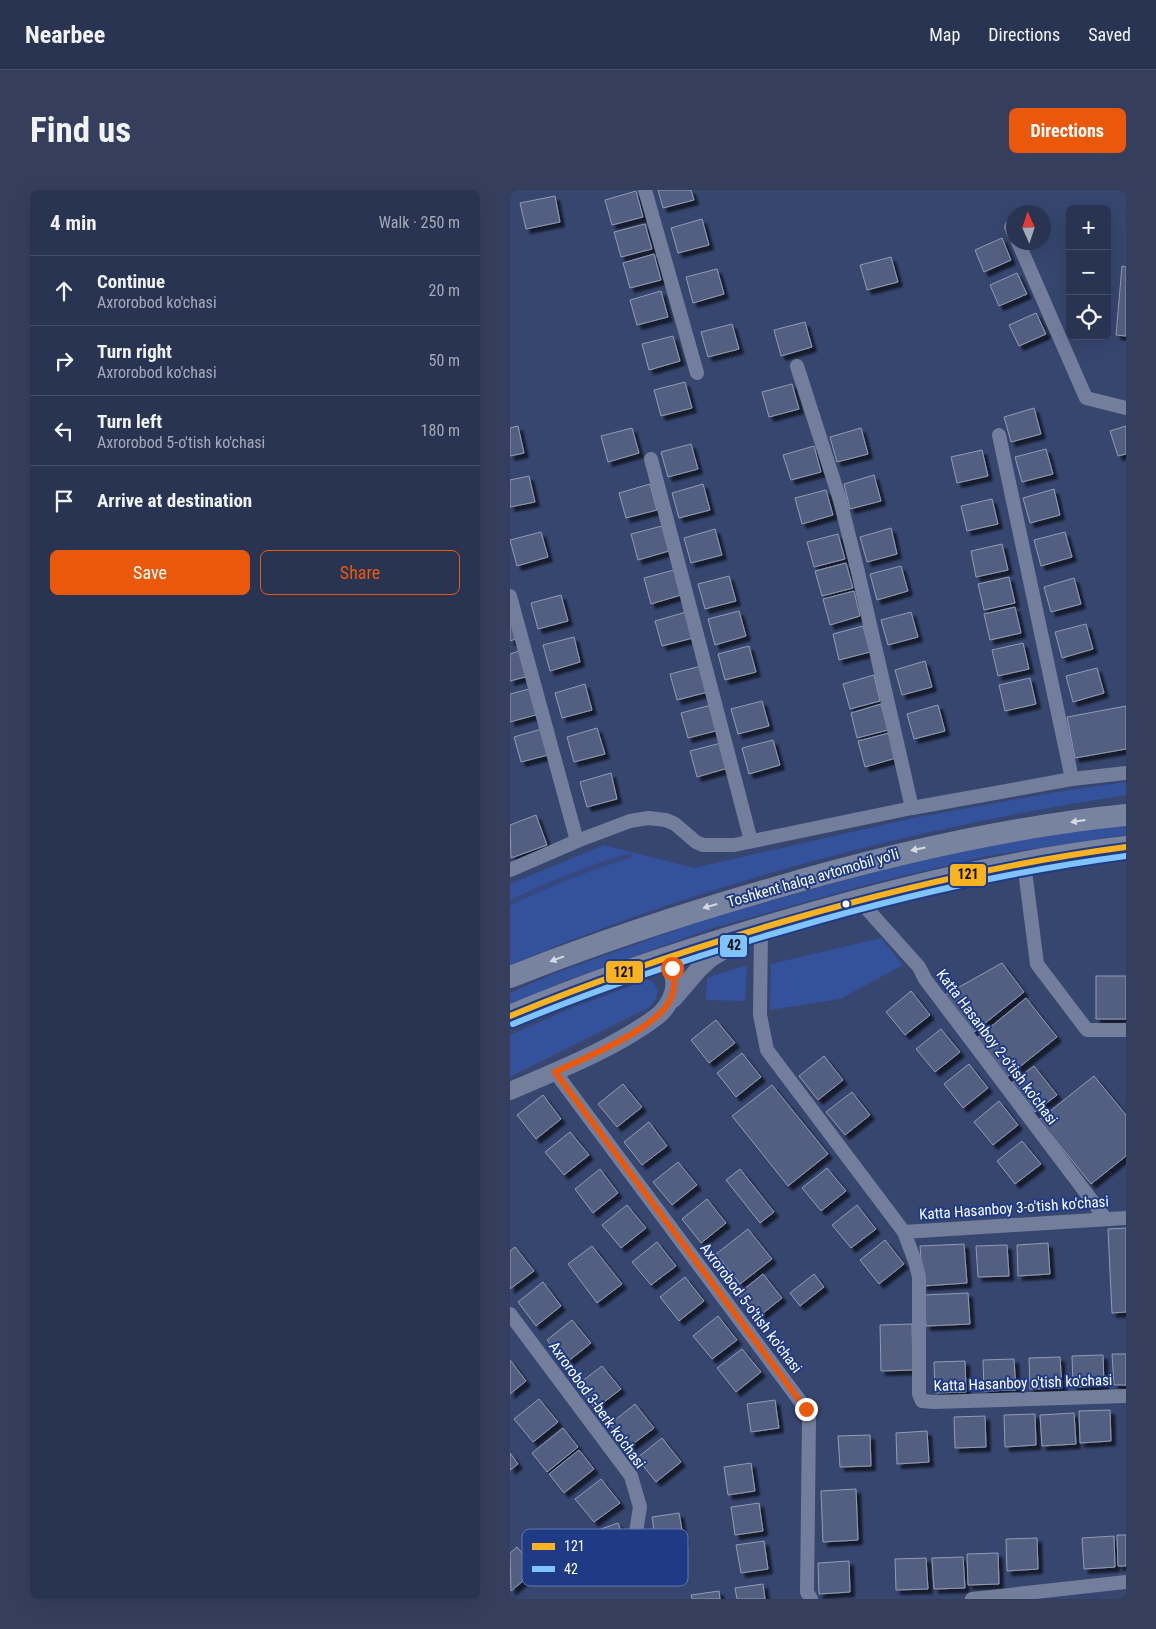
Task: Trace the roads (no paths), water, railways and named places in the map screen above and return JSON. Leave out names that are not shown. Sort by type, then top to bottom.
[{"type":"highway","name":"Toshkent halqa avtomobil yo'li","points":[[510,977],[612,938],[700,909],[893,854],[1006,832],[1126,815]]},
{"type":"highway","points":[[510,1016],[662,959],[859,900],[925,883],[1024,863],[1126,846]]},
{"type":"street","points":[[645,190],[697,373]]},
{"type":"street","points":[[1021,250],[1086,398],[1126,408]]},
{"type":"street","points":[[797,366],[842,508],[912,808]]},
{"type":"street","points":[[1000,435],[1072,779]]},
{"type":"street","points":[[651,459],[751,841]]},
{"type":"street","points":[[510,596],[577,840]]},
{"type":"street","points":[[510,870],[577,840],[630,821],[648,818],[666,820],[675,824],[696,842],[703,845],[734,844],[912,808],[1072,779],[1126,773]]},
{"type":"street","points":[[1024,863],[1037,964],[1087,1030],[1126,1030]]},
{"type":"street","name":"Katta Hasanboy 2-o'tish ko'chasi","points":[[859,900],[919,967],[931,987],[1105,1218]]},
{"type":"street","points":[[510,1091],[616,1043],[652,1020],[711,958],[761,928]]},
{"type":"street","points":[[761,928],[760,1015],[767,1050],[904,1232]]},
{"type":"street","points":[[662,959],[672,968],[675,978],[671,997],[667,1005]]},
{"type":"street","name":"Axrorobod 5-o'tish ko'chasi","points":[[555,1072],[806,1409],[809,1419],[807,1592],[811,1599]]},
{"type":"street","name":"Katta Hasanboy 3-o'tish ko'chasi","points":[[904,1232],[1126,1218]]},
{"type":"street","name":"Katta Hasanboy o'tish ko'chasi","points":[[904,1232],[919,1277],[919,1394],[922,1401],[944,1402],[1126,1396]]},
{"type":"street","name":"Axrorobod 3-berk ko'chasi","points":[[510,1314],[631,1476],[640,1507],[636,1529]]},
{"type":"street","points":[[972,1599],[1126,1582]]},
{"type":"waterway","points":[[510,903],[568,877],[629,856]]}]
